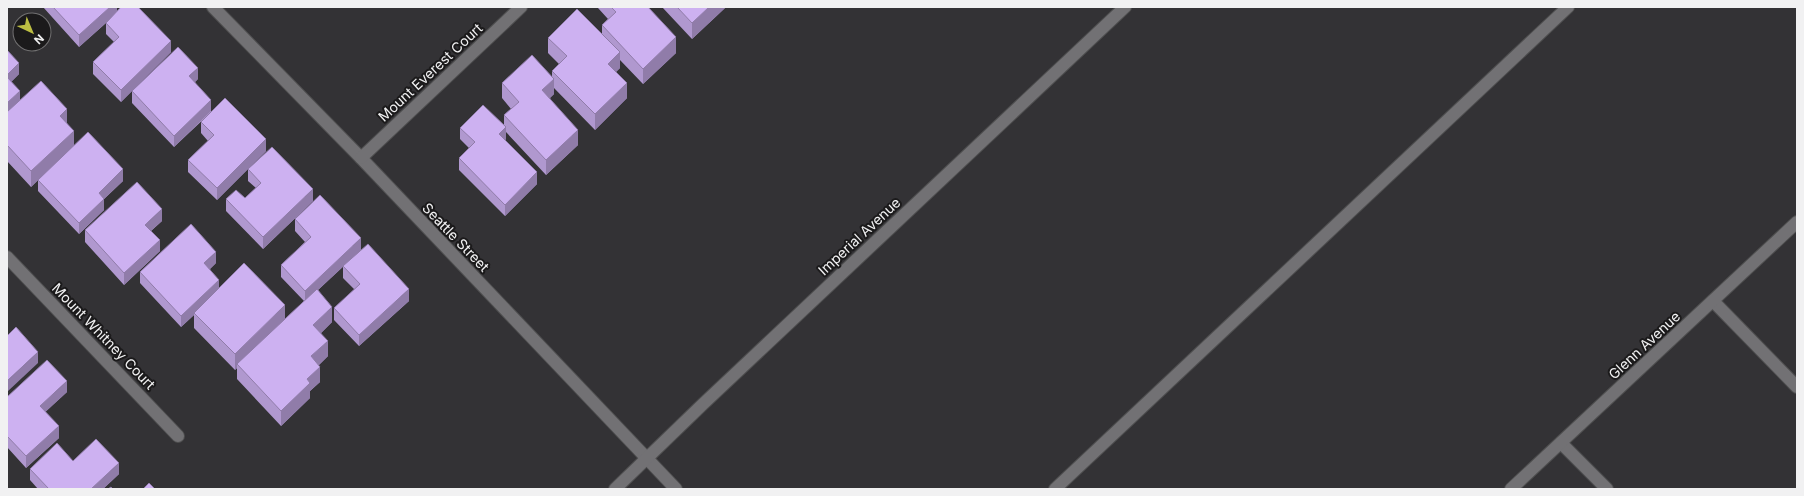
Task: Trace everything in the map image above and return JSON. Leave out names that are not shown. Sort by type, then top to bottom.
[{"type":"street","name":"Seattle Street","points":[[213,7],[361,158],[676,489]]},
{"type":"street","name":"Mount Everest Court","points":[[361,158],[521,7]]},
{"type":"street","name":"Imperial Avenue","points":[[615,489],[703,404],[1125,7]]},
{"type":"street","points":[[1055,489],[1568,7]]},
{"type":"street","name":"Glenn Avenue","points":[[1511,489],[1797,222]]},
{"type":"street","name":"Mount Whitney Court","points":[[7,257],[178,436]]},
{"type":"street","points":[[1713,301],[1797,387]]},
{"type":"street","points":[[1561,443],[1607,489]]},
{"type":"building","points":[[53,7],[110,7],[79,35]]},
{"type":"building","points":[[121,7],[138,7],[171,41],[121,90],[93,62],[119,37],[106,23]]},
{"type":"building","points":[[611,7],[648,7],[676,37],[643,69],[602,25],[616,12]]},
{"type":"building","points":[[677,7],[709,7],[692,23]]},
{"type":"building","points":[[577,9],[620,52],[608,64],[627,83],[595,114],[552,71],[567,56],[548,38]]},
{"type":"building","points":[[178,47],[198,68],[189,76],[211,100],[174,136],[132,91]]},
{"type":"building","points":[[7,50],[19,63],[7,75]]},
{"type":"building","points":[[532,55],[554,79],[542,90],[578,130],[546,160],[504,115],[519,102],[502,83]]},
{"type":"building","points":[[7,77],[20,91],[7,103]]},
{"type":"building","points":[[41,81],[67,109],[60,116],[74,131],[31,171],[7,145],[7,112]]},
{"type":"building","points":[[225,98],[266,139],[217,188],[188,160],[214,135],[201,122]]},
{"type":"building","points":[[483,105],[506,127],[499,134],[537,172],[505,205],[459,158],[475,142],[460,128]]},
{"type":"building","points":[[88,132],[123,169],[99,193],[104,199],[79,223],[38,180]]},
{"type":"building","points":[[272,147],[313,189],[263,237],[226,199],[236,190],[245,198],[261,183],[248,169]]},
{"type":"building","points":[[137,182],[162,209],[145,225],[160,240],[124,273],[85,230]]},
{"type":"building","points":[[320,195],[361,238],[305,291],[281,265],[311,237],[295,219]]},
{"type":"building","points":[[191,224],[216,252],[204,263],[219,280],[181,316],[140,272]]},
{"type":"building","points":[[368,244],[409,289],[359,335],[334,308],[360,284],[343,266]]},
{"type":"building","points":[[244,263],[285,305],[235,354],[194,313]]},
{"type":"building","points":[[317,289],[332,307],[313,325],[328,341],[311,356],[320,367],[307,379],[310,383],[281,411],[237,364]]},
{"type":"building","points":[[16,327],[38,352],[7,381],[7,336]]},
{"type":"building","points":[[47,360],[67,381],[40,406],[59,426],[26,456],[7,436],[7,397]]},
{"type":"building","points":[[96,439],[119,463],[91,489],[49,489],[30,469],[57,443],[73,461]]},
{"type":"building","points":[[149,483],[155,489],[143,489]]}]
